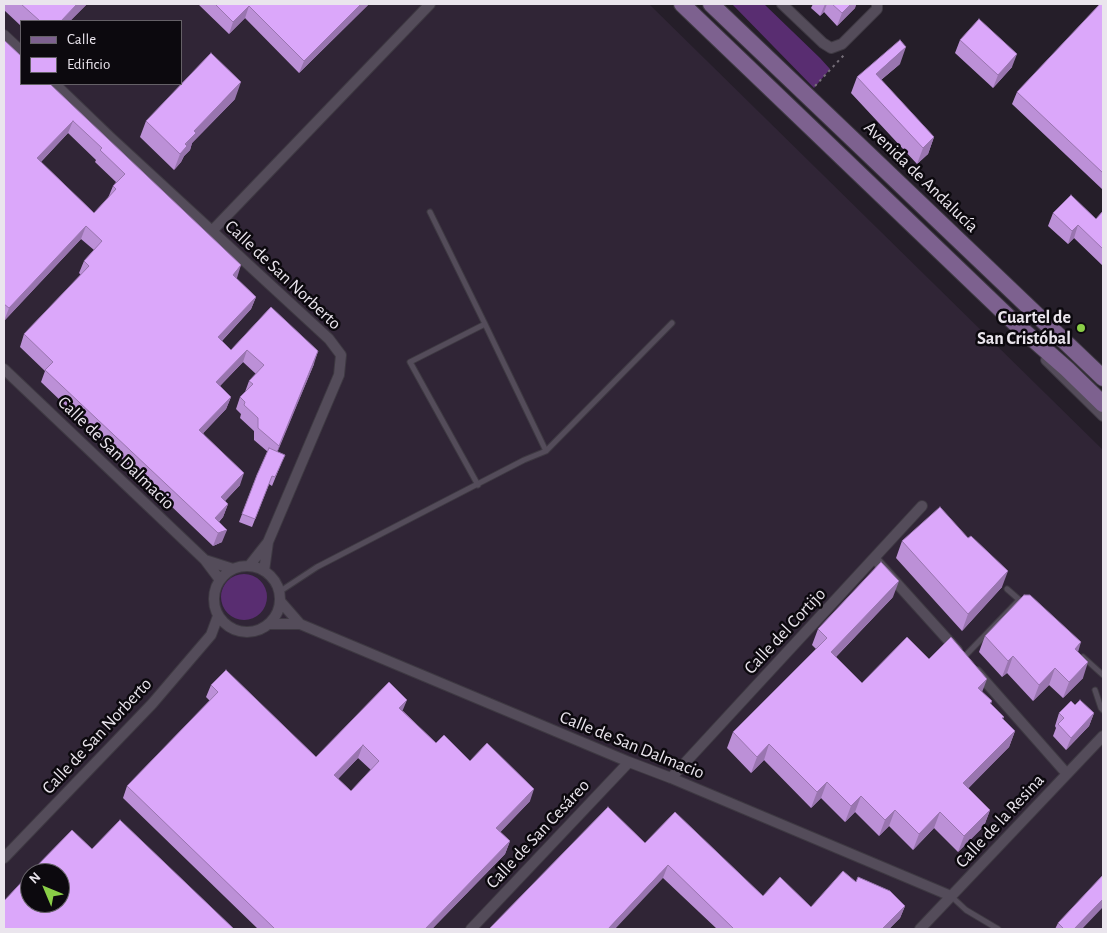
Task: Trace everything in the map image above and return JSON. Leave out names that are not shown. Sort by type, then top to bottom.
[{"type":"main road","points":[[682,4],[1103,404]]},
{"type":"main road","name":"Avenida de Andalucía","points":[[711,4],[1103,378]]},
{"type":"street","points":[[212,231],[430,4]]},
{"type":"street","points":[[782,4],[823,43],[831,48],[842,44],[877,9],[877,4]]},
{"type":"street","points":[[4,35],[20,50]]},
{"type":"street","name":"Calle de San Norberto","points":[[56,85],[329,339],[340,355],[339,375],[268,542],[264,571]]},
{"type":"street","points":[[1019,326],[1035,350],[1103,416]]},
{"type":"street","name":"Calle de San Dalmacio","points":[[4,369],[205,560],[220,580]]},
{"type":"street","name":"Calle del Cortijo","points":[[671,778],[922,506]]},
{"type":"street","name":"Calle de San Norberto","points":[[249,566],[268,542]]},
{"type":"street","points":[[874,558],[1067,774]]},
{"type":"street","name":"Calle de San Dalmacio","points":[[205,560],[233,569]]},
{"type":"street","points":[[211,635],[232,629],[245,632],[258,630],[269,624],[277,613],[280,596],[276,583],[264,571],[249,566],[233,569],[220,580],[215,591],[214,604],[218,616],[232,629]]},
{"type":"street","name":"Calle de San Dalmacio","points":[[280,596],[300,624]]},
{"type":"street","name":"Calle de San Norberto","points":[[4,858],[152,704],[211,635],[218,616]]},
{"type":"street","name":"Calle de San Dalmacio","points":[[269,624],[300,624],[951,896]]},
{"type":"street","name":"Calle de la Resina","points":[[920,929],[1103,736]]},
{"type":"street","name":"Calle de San Cesáreo","points":[[470,929],[629,762]]},
{"type":"lane","points":[[430,212],[546,450]]},
{"type":"lane","points":[[280,596],[317,567],[546,450],[672,323]]},
{"type":"lane","points":[[478,485],[410,362],[485,324]]},
{"type":"lane","points":[[1008,589],[1026,606]]},
{"type":"lane","points":[[964,657],[1020,600]]},
{"type":"lane","points":[[1075,650],[1103,675]]},
{"type":"lane","points":[[1095,690],[1103,710]]},
{"type":"lane","points":[[951,896],[966,910],[998,929]]},
{"type":"shaded area","points":[[4,4],[649,4],[1103,450],[1103,929],[4,929]]},
{"type":"shaded area","points":[[732,4],[764,4],[830,69],[814,88]]},
{"type":"shaded area","points":[[239,574],[249,574],[263,584],[267,597],[263,610],[257,616],[249,620],[239,620],[225,610],[221,602],[221,592],[231,578]]},
{"type":"building","points":[[21,4],[77,4],[62,20],[39,20]]},
{"type":"building","points":[[215,4],[361,4],[304,61],[249,6],[233,22]]},
{"type":"building","points":[[832,4],[851,4],[842,13]]},
{"type":"building","points":[[1100,4],[1103,4],[1103,173],[1017,92]]},
{"type":"building","points":[[979,19],[1017,54],[998,75],[960,40]]},
{"type":"building","points":[[4,40],[20,55],[20,85],[51,85],[241,265],[233,275],[256,297],[218,337],[231,350],[271,307],[318,351],[279,446],[258,428],[258,418],[244,405],[245,402],[240,397],[253,384],[249,381],[264,365],[247,350],[216,382],[231,397],[199,430],[244,473],[221,497],[228,504],[215,518],[227,530],[218,533],[45,370],[53,362],[24,334],[89,266],[84,261],[102,241],[86,226],[9,308],[4,304]],"holes":[[[73,121],[102,148],[100,150],[125,174],[113,186],[116,189],[94,213],[37,158]]]},
{"type":"building","points":[[900,40],[906,47],[876,74],[934,137],[923,148],[857,77]]},
{"type":"building","points":[[211,53],[241,82],[194,131],[196,133],[185,144],[187,146],[180,154],[146,121]]},
{"type":"building","points":[[1071,195],[1096,219],[1103,211],[1103,249],[1078,225],[1072,231],[1053,213]]},
{"type":"building","points":[[269,448],[285,455],[275,477],[272,476],[255,519],[242,514]]},
{"type":"building","points":[[940,507],[968,538],[971,536],[1008,571],[968,614],[902,541]]},
{"type":"building","points":[[881,562],[899,581],[831,652],[862,683],[907,637],[929,659],[951,637],[987,679],[978,688],[992,701],[990,703],[1015,731],[963,783],[990,810],[964,836],[940,812],[919,834],[895,810],[885,820],[861,796],[851,806],[827,782],[817,792],[769,744],[757,757],[733,732],[827,638],[818,629]]},
{"type":"building","points":[[1024,595],[1030,595],[1081,642],[1075,649],[1088,662],[1069,682],[1055,668],[1039,685],[1013,656],[1008,661],[985,636]]},
{"type":"building","points":[[226,670],[316,757],[389,682],[407,700],[399,708],[436,743],[444,735],[470,761],[487,743],[534,789],[496,828],[510,841],[425,929],[275,929],[127,786],[218,692],[211,685]],"holes":[[[363,745],[379,761],[351,791],[334,775]]]},
{"type":"building","points":[[1080,700],[1094,713],[1071,738],[1058,724],[1064,718],[1059,713],[1071,701],[1075,705]]},
{"type":"building","points":[[608,807],[645,843],[675,812],[763,896],[780,877],[811,907],[843,871],[856,882],[858,877],[890,891],[905,906],[882,929],[734,929],[668,865],[608,929],[489,929]]},
{"type":"building","points":[[120,820],[234,929],[4,929],[4,901],[20,884],[20,913],[70,913],[70,863],[40,863],[72,830],[92,849]]},
{"type":"building","points":[[1103,875],[1103,899],[1074,929],[1064,929],[1058,923]]},
{"type":"place","name":"Cuartel de San Cristóbal","points":[[1081,328]]}]
